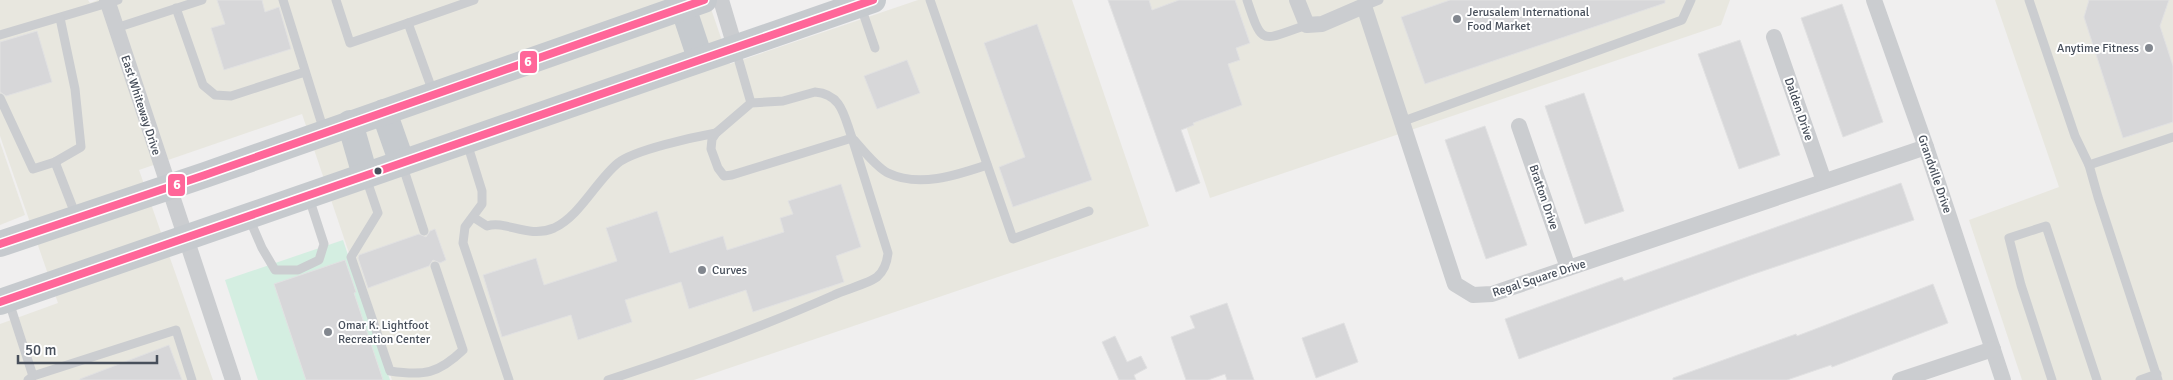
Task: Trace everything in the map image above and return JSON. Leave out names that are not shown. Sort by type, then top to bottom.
[{"type":"main road","points":[[0,244],[350,124],[689,2],[700,58]]},
{"type":"main road","points":[[4,301],[700,58],[867,2]]},
{"type":"main road","points":[[384,112],[402,163]]},
{"type":"main road","points":[[350,124],[365,175]]},
{"type":"street","points":[[721,0],[734,47]]},
{"type":"street","points":[[1297,0],[1307,25],[1322,24],[1364,6]]},
{"type":"street","name":"Grandville Drive","points":[[1874,0],[1926,147],[2004,380]]},
{"type":"street","name":"East Whiteway Drive","points":[[111,1],[116,28],[232,380]]},
{"type":"street","name":"Regal Square Drive","points":[[1364,6],[1455,284],[1472,295],[1492,294],[1926,147]]},
{"type":"street","name":"Dalden Drive","points":[[1774,37],[1824,181]]},
{"type":"street","name":"Bratton Drive","points":[[1519,126],[1568,268]]},
{"type":"street","points":[[1900,380],[1993,349]]},
{"type":"lane","points":[[116,28],[202,0]]},
{"type":"lane","points":[[283,0],[324,132]]},
{"type":"lane","points":[[336,0],[350,43],[474,0]]},
{"type":"lane","points":[[930,0],[1013,239],[1089,211]]},
{"type":"lane","points":[[1247,0],[1258,32],[1263,36],[1271,37],[1307,25]]},
{"type":"lane","points":[[1364,6],[1379,0]]},
{"type":"lane","points":[[1402,122],[1682,20],[1691,0]]},
{"type":"lane","points":[[2029,0],[2075,136],[2089,165],[2098,198],[2158,377],[2140,380]]},
{"type":"lane","points":[[0,36],[111,1]]},
{"type":"lane","points":[[867,2],[875,48]]},
{"type":"lane","points":[[176,8],[203,85],[215,95],[231,96],[305,72]]},
{"type":"lane","points":[[0,98],[33,169],[55,162],[81,147],[75,89],[60,18]]},
{"type":"lane","points":[[408,23],[434,94]]},
{"type":"lane","points":[[734,47],[751,103]]},
{"type":"lane","points":[[473,217],[487,226],[493,224],[525,232],[552,228],[565,221],[618,163],[683,139],[716,133],[751,103],[783,101],[815,92],[824,93],[835,98],[852,138],[888,254],[886,263],[876,278],[852,286],[776,321],[699,350],[608,380]]},
{"type":"lane","points":[[716,133],[711,149],[718,168],[724,176],[852,138]]},
{"type":"lane","points":[[2089,165],[2173,137]]},
{"type":"lane","points":[[852,138],[886,172],[902,178],[939,179],[987,165]]},
{"type":"lane","points":[[466,140],[482,191],[482,204],[465,227],[463,243],[509,380]]},
{"type":"lane","points":[[55,162],[77,218]]},
{"type":"lane","points":[[402,163],[424,231]]},
{"type":"lane","points":[[365,175],[378,213],[351,257],[390,371],[416,375],[446,366],[463,350],[435,266]]},
{"type":"lane","points":[[248,216],[262,248],[275,270],[298,270],[319,260],[324,244],[308,195]]},
{"type":"lane","points":[[2052,380],[2020,285],[2009,238],[2046,226],[2097,380]]},
{"type":"lane","points":[[4,301],[30,378],[176,330],[192,380]]},
{"type":"shaded area","points":[[0,0],[88,0],[90,3],[98,0],[708,0],[730,64],[918,0],[1072,0],[1149,226],[694,380],[392,380],[302,114],[139,170],[213,380],[0,380],[0,324],[58,303],[0,136]]},
{"type":"shaded area","points":[[1144,0],[1730,0],[1721,25],[1210,198]]},
{"type":"shaded area","points":[[1995,0],[2173,0],[2173,380],[2022,380],[1969,220],[2059,187]]},
{"type":"shaded area","points":[[0,142],[25,215],[0,225]]},
{"type":"green space","points":[[343,240],[390,380],[258,380],[225,280]]},
{"type":"building","points":[[217,0],[262,0],[265,12],[279,7],[291,49],[224,70],[211,28],[225,24]]},
{"type":"building","points":[[1108,0],[1149,0],[1152,10],[1179,0],[1235,0],[1250,43],[1236,48],[1240,60],[1228,64],[1242,105],[1193,123],[1194,125],[1181,130],[1200,183],[1176,192]]},
{"type":"building","points":[[1450,0],[1665,0],[1665,3],[1425,84],[1401,17]]},
{"type":"building","points":[[2089,0],[2169,0],[2160,26],[2173,66],[2173,122],[2123,138],[2084,17]]},
{"type":"building","points":[[1842,4],[1883,122],[1843,137],[1801,18]]},
{"type":"building","points":[[1037,24],[1092,180],[1013,207],[999,167],[1025,157],[984,43]]},
{"type":"building","points":[[37,31],[52,82],[6,96],[0,92],[0,42]]},
{"type":"building","points":[[1740,40],[1780,155],[1739,169],[1698,54]]},
{"type":"building","points":[[907,60],[920,93],[877,109],[864,76]]},
{"type":"building","points":[[1584,93],[1624,211],[1585,224],[1545,106]]},
{"type":"building","points":[[1485,126],[1527,245],[1486,259],[1445,140]]},
{"type":"building","points":[[1901,183],[1914,220],[1751,275],[1519,359],[1505,319],[1622,277],[1624,281]]},
{"type":"building","points":[[841,184],[861,247],[836,256],[844,282],[753,312],[746,290],[689,309],[681,282],[625,300],[632,322],[578,340],[571,315],[502,337],[483,275],[536,258],[544,285],[617,261],[606,228],[657,211],[670,253],[723,236],[727,250],[784,232],[780,218],[793,214],[788,201]]},
{"type":"building","points":[[435,229],[446,260],[440,263],[433,260],[429,266],[368,288],[358,258],[359,255],[419,234],[426,237],[430,231]]},
{"type":"building","name":"Omar K. Lightfoot Recreation Center","points":[[345,260],[383,380],[306,380],[274,284]]},
{"type":"building","points":[[1933,284],[1948,323],[1832,367],[1831,365],[1787,380],[1673,380],[1673,378],[1796,334],[1797,336]]},
{"type":"building","points":[[1227,303],[1254,380],[1227,380],[1225,374],[1208,380],[1186,380],[1171,337],[1195,328],[1190,316]]},
{"type":"building","points":[[1344,323],[1358,362],[1316,378],[1302,338]]},
{"type":"building","points":[[1115,336],[1127,362],[1141,356],[1147,368],[1134,375],[1136,380],[1119,380],[1102,342]]},
{"type":"building","points":[[169,345],[182,380],[80,380],[80,379]]},
{"type":"transit line","name":"6","points":[[0,244],[205,175],[704,0]]},
{"type":"transit line","name":"6","points":[[0,302],[873,0]]},
{"type":"place","name":"Jerusalem International Food Market","points":[[1457,19]]},
{"type":"place","name":"Anytime Fitness","points":[[2149,48]]},
{"type":"place","name":"Curves","points":[[702,270]]},
{"type":"place","name":"Omar K. Lightfoot Recreation Center","points":[[328,332]]}]
